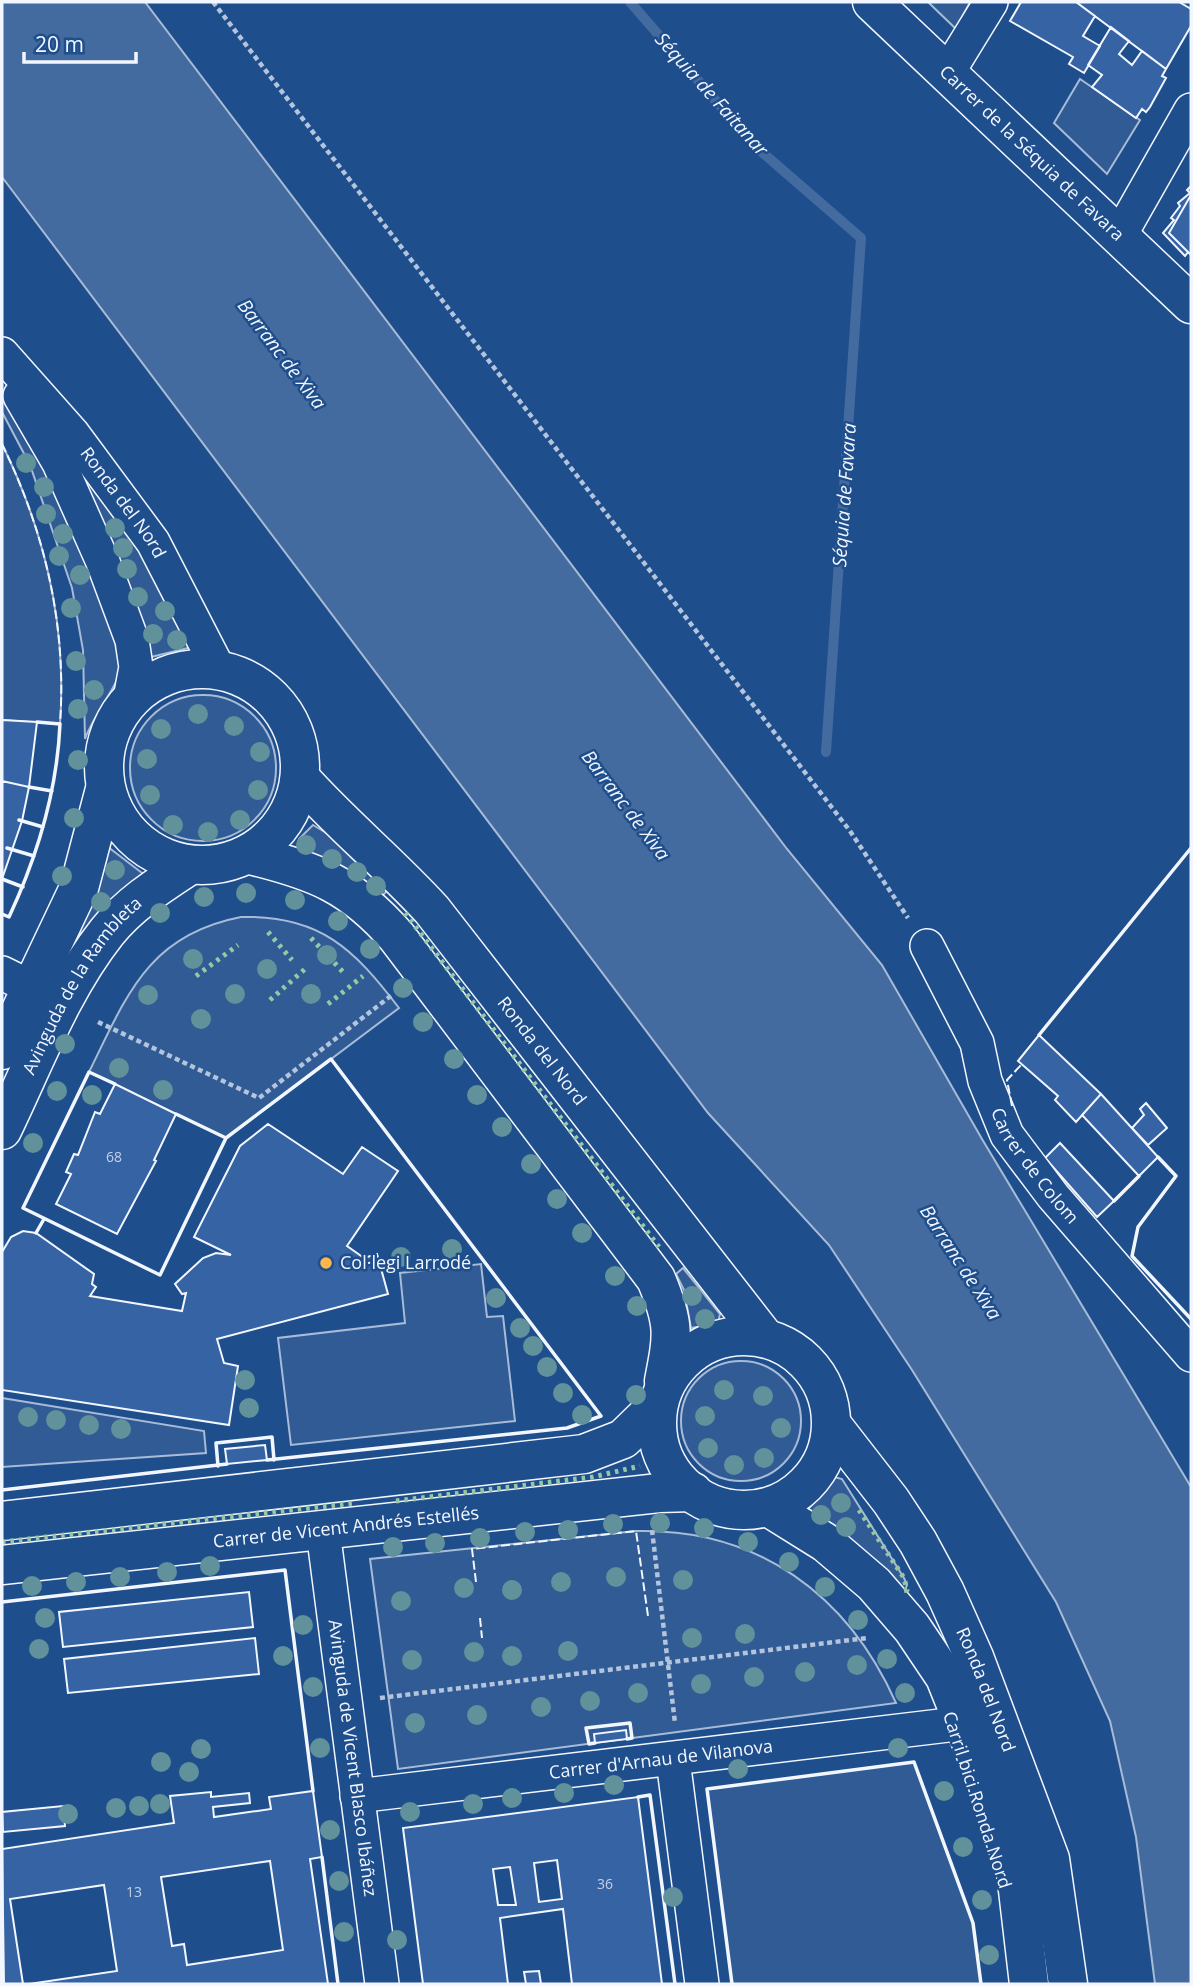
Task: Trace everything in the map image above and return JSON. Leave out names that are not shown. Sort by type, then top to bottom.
[{"type":"street","name":"Carrer de la Séquia de Favara","points":[[873,2],[1191,304]]},
{"type":"street","points":[[948,72],[991,2]]},
{"type":"street","points":[[1120,235],[1191,110]]},
{"type":"street","name":"Ronda del Nord","points":[[2,354],[73,434],[153,542],[219,670]]},
{"type":"street","name":"Ronda del Nord","points":[[2,364],[58,463],[103,562],[136,653],[130,699]]},
{"type":"street","points":[[186,669],[219,670],[247,679],[272,696],[289,721],[299,749],[300,779],[293,807],[277,831],[250,855],[212,865],[190,864],[161,857],[136,840],[117,816],[105,789],[103,765],[106,740],[116,718],[130,699],[156,679],[186,669]]},
{"type":"street","name":"Ronda del Nord","points":[[300,779],[324,805],[390,865],[432,910],[765,1338]]},
{"type":"street","name":"Avinguda de la Rambleta","points":[[2,1050],[79,888],[105,789]]},
{"type":"street","points":[[2,1521],[584,1454],[623,1438],[661,1393],[687,1356],[710,1342],[738,1335],[765,1338],[792,1350],[814,1369],[828,1396],[832,1425],[826,1453],[812,1478],[791,1497],[770,1508],[738,1510],[712,1505],[692,1492],[673,1474],[661,1452],[656,1429],[661,1393],[673,1334],[667,1306],[656,1279],[397,937],[371,908],[320,874],[250,855]]},
{"type":"street","name":"Avinguda de la Rambleta","points":[[2,1130],[32,988],[108,930],[143,898],[190,864]]},
{"type":"street","name":"Carrer de Colom","points":[[927,946],[977,1043],[985,1081],[1007,1135],[1053,1196],[1191,1355]]},
{"type":"street","name":"Ronda del Nord","points":[[832,1425],[891,1501],[918,1542],[945,1592],[974,1657],[1050,1859],[1068,1984]]},
{"type":"street","name":"Carrer de Vicent Andrés Estellés","points":[[2,1565],[659,1493],[692,1492]]},
{"type":"street","name":"Ronda del Nord","points":[[770,1508],[826,1543],[874,1584],[912,1628],[945,1677],[965,1723],[1016,1873],[1029,1984]]},
{"type":"street","name":"Avinguda de Vicent Blasco Ibáñez","points":[[323,1531],[382,1984]]},
{"type":"street","name":"Carrer d'Arnau de Vilanova","points":[[357,1796],[675,1746],[965,1723]]},
{"type":"street","points":[[675,1746],[702,1984]]},
{"type":"path","points":[[213,2],[850,831],[927,946]]},
{"type":"path","points":[[98,1022],[259,1098],[395,993]]},
{"type":"path","points":[[652,1526],[675,1746]]},
{"type":"path","points":[[380,1698],[867,1638]]},
{"type":"shaded area","points":[[928,2],[970,2],[956,29]]},
{"type":"shaded area","points":[[1080,79],[1140,120],[1107,174],[1054,123]]},
{"type":"shaded area","points":[[2,391],[52,485],[99,586],[117,632],[121,671],[85,739],[83,650],[72,588],[30,465],[2,412]]},
{"type":"shaded area","points":[[53,429],[141,543],[192,647],[151,657],[106,528]]},
{"type":"shaded area","points":[[2,444],[30,511],[50,580],[60,651],[60,724],[2,720]]},
{"type":"shaded area","points":[[203,695],[231,701],[255,716],[270,740],[276,768],[270,796],[255,820],[231,835],[203,841],[175,835],[151,820],[136,796],[130,768],[136,740],[151,716],[175,701]]},
{"type":"shaded area","points":[[313,825],[328,834],[389,889],[382,896],[297,851],[299,839]]},
{"type":"shaded area","points":[[108,847],[146,876],[79,935],[78,934]]},
{"type":"shaded area","points":[[241,917],[269,918],[314,929],[350,953],[399,1008],[226,1138],[89,1072],[129,994],[144,972],[183,938],[209,926]]},
{"type":"shaded area","points":[[481,1264],[487,1317],[503,1316],[515,1421],[291,1445],[278,1338],[405,1323],[400,1273]]},
{"type":"shaded area","points":[[683,1268],[720,1314],[718,1323],[691,1328],[684,1290],[676,1274]]},
{"type":"shaded area","points":[[741,1361],[764,1366],[783,1379],[796,1398],[801,1421],[796,1444],[783,1463],[764,1476],[741,1481],[718,1476],[699,1463],[686,1444],[681,1421],[686,1398],[699,1379],[718,1366]]},
{"type":"shaded area","points":[[2,1398],[204,1431],[206,1453],[2,1467]]},
{"type":"shaded area","points":[[834,1477],[842,1479],[904,1578],[907,1585],[904,1593],[806,1512]]},
{"type":"shaded area","points":[[636,1531],[680,1533],[721,1541],[759,1556],[794,1575],[825,1600],[852,1630],[876,1664],[896,1703],[398,1769],[370,1559]]},
{"type":"shaded area","points":[[914,1762],[973,1923],[981,1984],[732,1984],[707,1789]]},
{"type":"water","name":"Barranc de Xiva","points":[[2,2],[145,2],[787,849],[882,965],[982,1139],[1191,1487],[1191,1984],[1155,1984],[1136,1837],[1110,1721],[1056,1602],[912,1370],[829,1245],[708,1113],[2,177]]},
{"type":"building","points":[[1021,2],[1076,2],[1095,16],[1083,36],[1100,46],[1084,73],[1069,64],[1073,57],[1010,21]]},
{"type":"building","points":[[1076,2],[1179,2],[1191,9],[1191,26],[1166,69]]},
{"type":"building","points":[[1111,27],[1129,41],[1119,54],[1132,65],[1142,51],[1166,69],[1162,76],[1166,78],[1150,107],[1146,112],[1142,109],[1136,118],[1092,87],[1102,75],[1088,65]]},
{"type":"building","points":[[1191,186],[1191,195],[1169,233],[1188,252],[1185,256],[1163,233],[1174,220],[1171,218],[1180,206],[1178,203],[1190,193],[1187,190]]},
{"type":"building","points":[[1191,195],[1191,255],[1169,233]]},
{"type":"building","points":[[2,720],[37,722],[29,787],[2,781]]},
{"type":"building","points":[[2,781],[29,787],[22,821],[2,879]]},
{"type":"building","points":[[1039,1035],[1101,1094],[1076,1122],[1055,1100],[1058,1096],[1018,1061]]},
{"type":"building","points":[[115,1084],[176,1114],[154,1160],[156,1161],[117,1234],[56,1204],[71,1174],[66,1172],[74,1154],[78,1155],[95,1112],[100,1114]]},
{"type":"building","points":[[1101,1094],[1158,1157],[1139,1176],[1082,1115]]},
{"type":"building","points":[[1146,1103],[1167,1128],[1148,1145],[1132,1128],[1144,1115],[1140,1109]]},
{"type":"building","points":[[268,1124],[343,1174],[362,1147],[398,1171],[347,1246],[364,1258],[377,1254],[388,1294],[217,1339],[224,1363],[238,1366],[229,1425],[2,1390],[2,1252],[11,1237],[23,1231],[36,1233],[94,1274],[92,1284],[96,1287],[90,1296],[182,1311],[186,1293],[182,1294],[175,1284],[203,1258],[216,1253],[231,1255],[194,1237],[240,1146]]},
{"type":"building","points":[[1060,1143],[1114,1201],[1097,1217],[1045,1158]]},
{"type":"building","points":[[265,1445],[267,1460],[227,1464],[225,1449]]},
{"type":"building","points":[[249,1592],[253,1627],[63,1647],[59,1612]]},
{"type":"building","points":[[255,1638],[259,1674],[68,1693],[64,1659]]},
{"type":"building","points":[[626,1730],[627,1739],[595,1743],[594,1734]]},
{"type":"building","points":[[313,1791],[322,1857],[310,1859],[328,1984],[29,1984],[117,1971],[104,1885],[10,1899],[23,1984],[4,1984],[2,1849],[174,1823],[170,1796],[211,1792],[211,1797],[249,1793],[250,1803],[213,1807],[214,1817],[271,1809],[269,1797]],"holes":[[[270,1861],[283,1950],[187,1965],[184,1944],[172,1946],[161,1877]]]},
{"type":"building","points":[[638,1797],[662,1984],[572,1984],[563,1909],[500,1918],[508,1984],[423,1984],[403,1828]],"holes":[[[557,1860],[562,1899],[539,1902],[534,1863]],[[510,1867],[516,1905],[498,1905],[493,1869]]]},
{"type":"building","points":[[63,1806],[65,1826],[3,1832],[2,1812]]},
{"type":"building","points":[[539,1971],[541,1984],[526,1984],[524,1972]]},
{"type":"waterway","name":"Séquia de Favara","points":[[630,2],[756,147],[861,238],[826,752]]},
{"type":"hedge","points":[[405,913],[659,1247]]},
{"type":"hedge","points":[[268,932],[292,960]]},
{"type":"hedge","points":[[311,938],[344,973]]},
{"type":"hedge","points":[[196,976],[238,945]]},
{"type":"hedge","points":[[270,1000],[305,969]]},
{"type":"hedge","points":[[328,1004],[363,976]]},
{"type":"hedge","points":[[396,1501],[593,1477],[640,1466]]},
{"type":"hedge","points":[[2,1542],[355,1503]]},
{"type":"hedge","points":[[859,1510],[904,1578],[907,1590],[901,1591]]},
{"type":"fence","points":[[2,444],[30,511],[50,580],[60,651],[60,724]]},
{"type":"fence","points":[[1012,1106],[1007,1080],[1022,1064]]},
{"type":"fence","points":[[476,1582],[472,1549],[636,1531],[648,1616]]},
{"type":"fence","points":[[480,1618],[482,1638]]},
{"type":"wall","points":[[2,914],[9,917],[28,871],[44,824],[55,774],[60,724],[37,722]]},
{"type":"wall","points":[[29,787],[52,791]]},
{"type":"wall","points":[[19,820],[43,827]]},
{"type":"wall","points":[[7,848],[34,856]]},
{"type":"wall","points":[[1039,1035],[1191,848]]},
{"type":"wall","points":[[2,879],[23,887]]},
{"type":"wall","points":[[115,1084],[89,1072],[23,1208],[160,1275],[226,1138],[331,1059],[601,1416],[567,1428],[267,1460]]},
{"type":"wall","points":[[176,1114],[226,1138]]},
{"type":"wall","points":[[1158,1157],[1176,1176],[1138,1227],[1132,1256],[1191,1319]]},
{"type":"wall","points":[[1114,1201],[1139,1176]]},
{"type":"wall","points":[[36,1233],[44,1219]]},
{"type":"wall","points":[[218,1466],[216,1443],[272,1437],[274,1460]]},
{"type":"wall","points":[[2,1490],[227,1464]]},
{"type":"wall","points":[[2,1602],[285,1570],[313,1791]]},
{"type":"wall","points":[[595,1743],[589,1744],[586,1728],[630,1723],[632,1738],[627,1739]]},
{"type":"wall","points":[[732,1984],[707,1789],[914,1762],[973,1923],[981,1984]]},
{"type":"wall","points":[[638,1797],[650,1795],[675,1984]]},
{"type":"wall","points":[[322,1857],[338,1984]]},
{"type":"place","name":"Col·legi Larrodé","points":[[326,1263]]},
{"type":"water label","name":"Séquia de Faitanar","points":[[712,94]]}]
